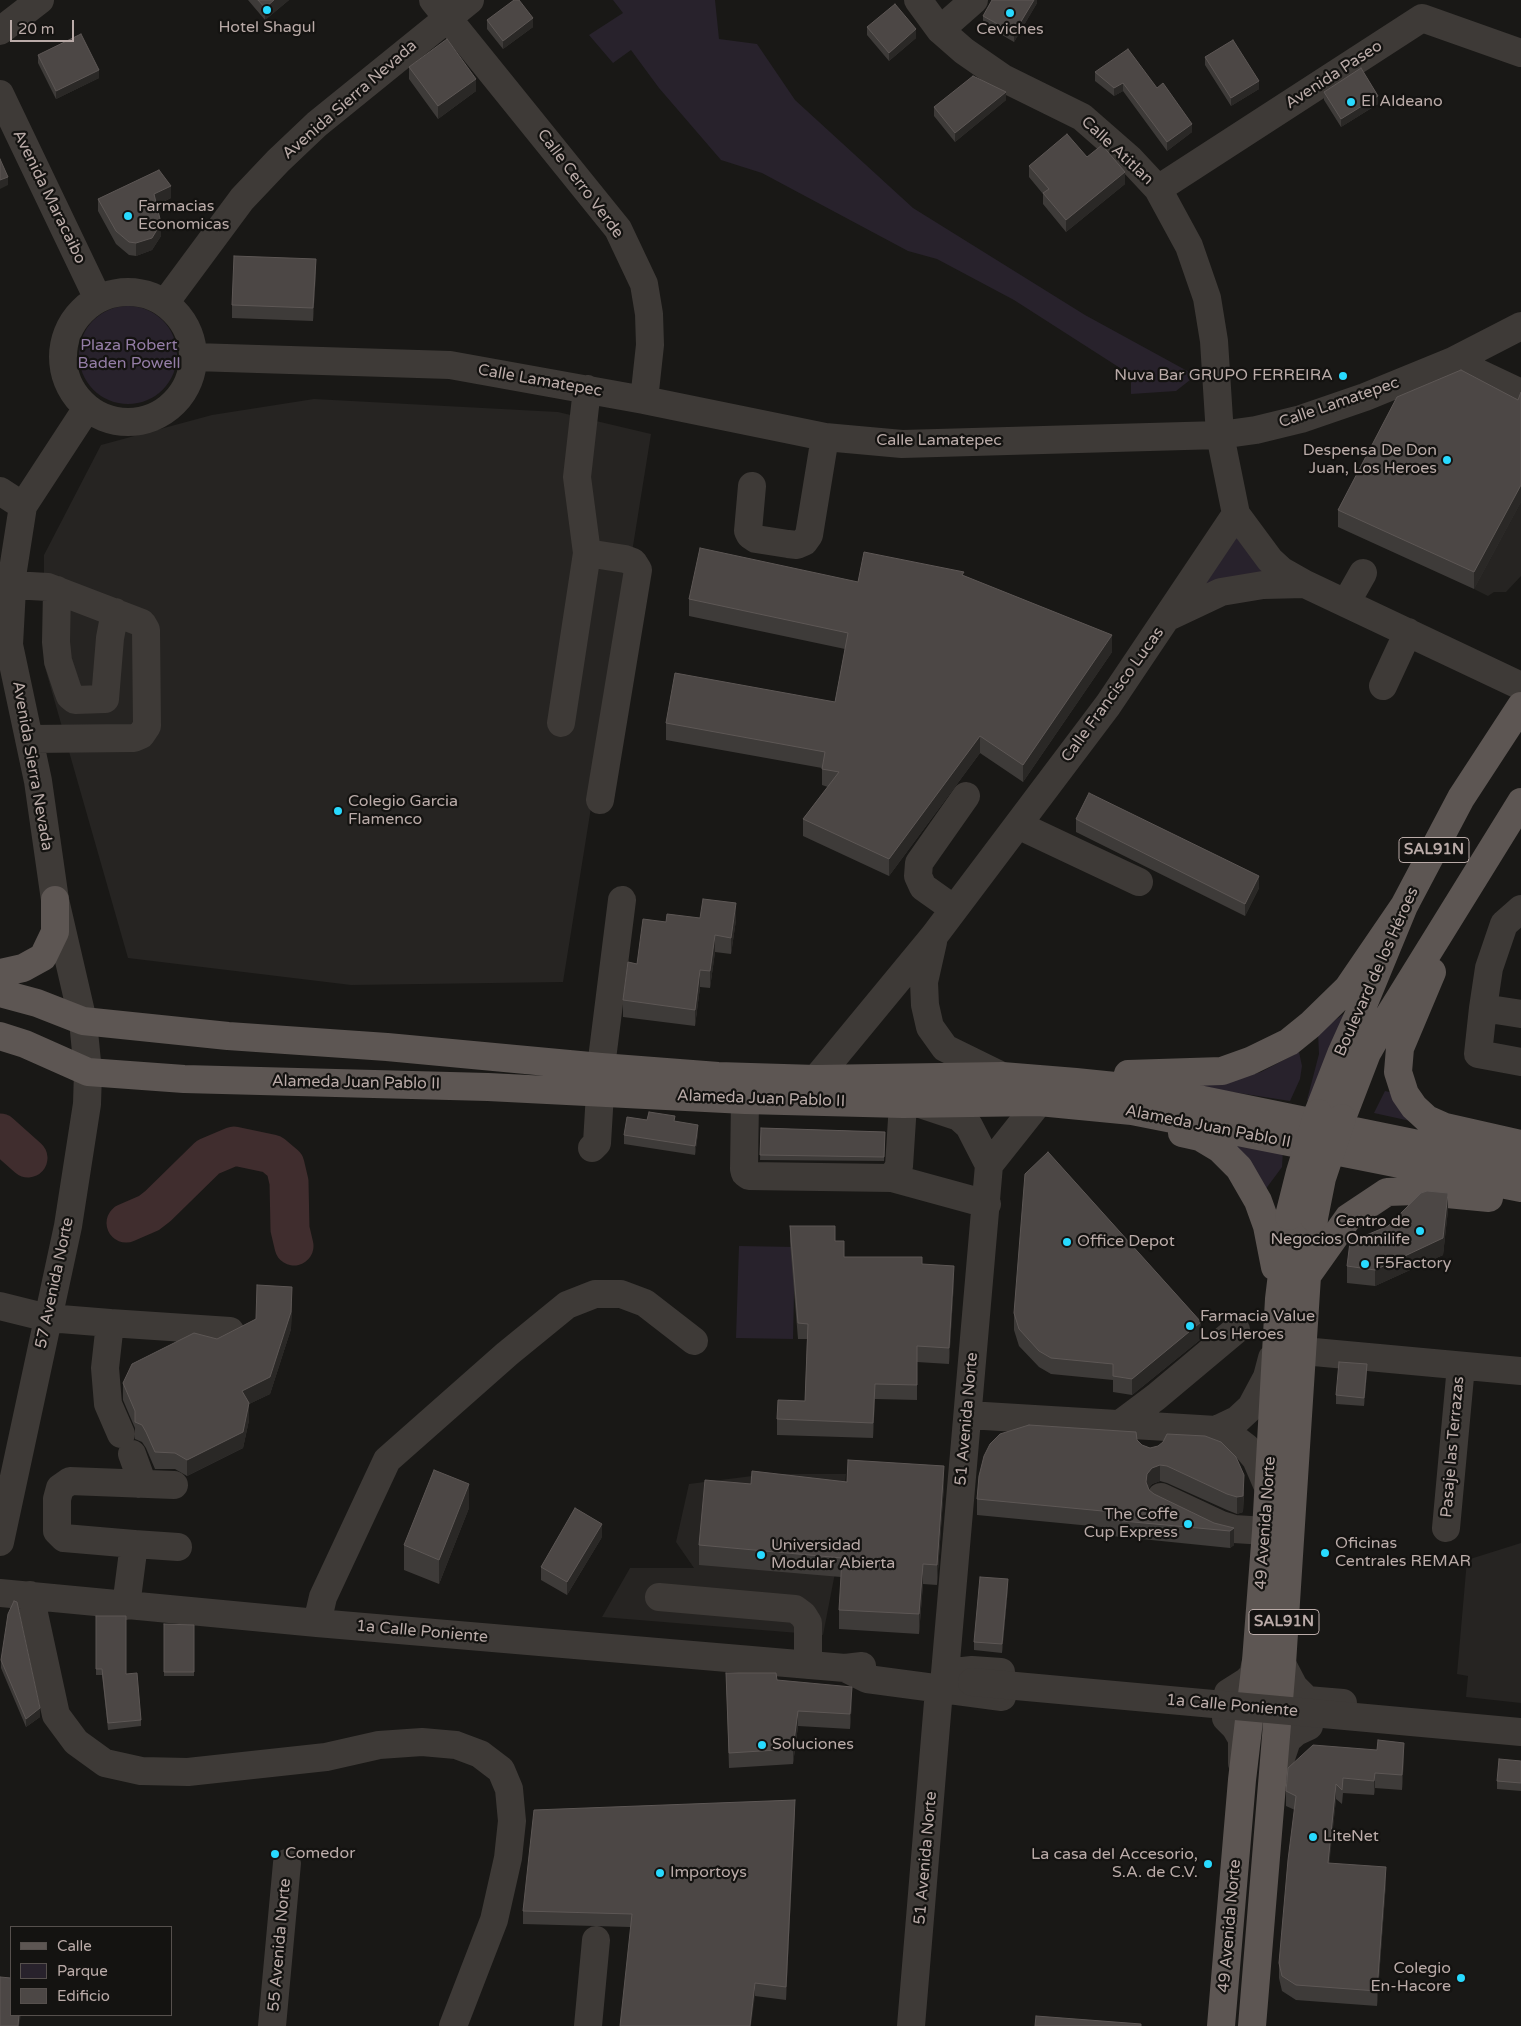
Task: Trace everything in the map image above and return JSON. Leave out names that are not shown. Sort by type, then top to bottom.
[{"type":"main road","name":"Boulevard de los Héroes","points":[[1330,1115],[1340,1054],[1364,1003],[1404,906],[1461,798],[1521,706]]},
{"type":"main road","name":"Boulevard de los Héroes","points":[[1330,1115],[1521,802]]},
{"type":"main road","points":[[0,973],[23,968],[43,957],[54,932],[55,900]]},
{"type":"main road","points":[[1002,1076],[1222,1071],[1250,1062],[1289,1042],[1328,1009],[1348,988],[1404,906]]},
{"type":"main road","points":[[1455,912],[1400,1048],[1398,1072],[1405,1094],[1414,1107],[1427,1119],[1445,1127],[1521,1144]]},
{"type":"main road","name":"Alameda Juan Pablo II","points":[[0,993],[37,1003],[83,1021],[228,1036],[387,1047],[745,1100],[911,1104],[1039,1102],[1132,1111],[1521,1188]]},
{"type":"main road","name":"Alameda Juan Pablo II","points":[[0,1036],[25,1044],[88,1072],[184,1080],[364,1082],[601,1080],[718,1076],[816,1079],[1002,1076],[1154,1090],[1521,1164]]},
{"type":"main road","points":[[1039,1102],[1200,1137],[1220,1149],[1239,1168],[1258,1202],[1267,1226],[1279,1299]]},
{"type":"main road","name":"49 Avenida Norte","points":[[1252,2026],[1272,1784],[1269,1662],[1254,1530],[1268,1487],[1279,1299],[1302,1217],[1322,1178],[1330,1115]]},
{"type":"main road","points":[[1307,1276],[1348,1218],[1387,1192],[1416,1191],[1521,1201]]},
{"type":"main road","name":"49 Avenida Norte","points":[[1221,2026],[1242,1780],[1269,1662],[1303,1351],[1307,1276],[1302,1217]]},
{"type":"street","points":[[0,32],[40,0]]},
{"type":"street","name":"Avenida Sierra Nevada","points":[[165,303],[242,199],[272,168],[440,9],[470,0]]},
{"type":"street","name":"Calle Atitlan","points":[[918,0],[940,30],[964,51],[1003,78],[1082,117],[1130,158],[1158,188],[1190,246],[1207,298],[1216,356],[1220,435]]},
{"type":"street","points":[[940,30],[974,0]]},
{"type":"street","name":"Calle Cerro Verde","points":[[440,9],[618,229],[644,284],[649,314],[650,346],[644,400]]},
{"type":"street","name":"Avenida Paseo","points":[[1158,188],[1415,9],[1521,53]]},
{"type":"street","name":"Avenida Maracaibo","points":[[0,94],[98,298]]},
{"type":"street","points":[[125,292],[153,296],[165,303],[177,313],[186,326],[192,341],[194,357],[191,375],[184,391],[172,405],[157,415],[139,421],[121,421],[103,417],[87,408],[75,394],[66,378],[63,360],[64,341],[72,324],[83,310],[98,298],[125,292]]},
{"type":"street","name":"Calle Lamatepec","points":[[194,357],[450,364],[644,400],[825,437],[902,444],[1220,435],[1301,419],[1365,397],[1453,361],[1521,326]]},
{"type":"street","points":[[1453,361],[1521,393]]},
{"type":"street","points":[[561,722],[587,553],[577,477],[587,389]]},
{"type":"street","name":"Avenida Sierra Nevada","points":[[83,1021],[55,900],[38,781],[9,644],[12,585],[23,506],[87,408]]},
{"type":"street","points":[[1220,435],[1236,514],[1270,560],[1282,571],[1305,584],[1521,686]]},
{"type":"street","points":[[752,486],[748,523],[750,535],[756,539],[788,544],[797,545],[804,542],[809,535],[825,437]]},
{"type":"street","points":[[0,491],[23,506]]},
{"type":"street","name":"Calle Francisco Lucas","points":[[816,1079],[934,936],[1108,705],[1236,514]]},
{"type":"street","points":[[587,553],[625,559],[633,562],[638,570],[600,800]]},
{"type":"street","points":[[1346,603],[1363,573]]},
{"type":"street","points":[[1168,617],[1221,592],[1263,585],[1305,584]]},
{"type":"street","points":[[12,585],[48,587],[57,590],[142,623],[146,630],[147,726],[144,731],[134,738],[29,739]]},
{"type":"street","points":[[57,590],[56,642],[58,661],[70,696],[75,700],[94,701],[105,699],[110,638],[115,612]]},
{"type":"street","points":[[1383,686],[1408,632]]},
{"type":"street","points":[[954,909],[923,886],[918,876],[918,869],[919,863],[966,796]]},
{"type":"street","points":[[1018,825],[1140,882]]},
{"type":"street","points":[[592,1148],[597,1143],[601,1080],[622,900]]},
{"type":"street","points":[[1521,909],[1504,924],[1489,968],[1478,1054],[1521,1062]]},
{"type":"street","name":"Calle Francisco Lucas","points":[[934,936],[924,982],[925,1005],[930,1026],[945,1048],[1002,1076]]},
{"type":"street","points":[[1483,1008],[1521,1014]]},
{"type":"street","name":"57 Avenida Norte","points":[[0,1542],[68,1226],[87,1104],[88,1072],[83,1021]]},
{"type":"street","points":[[745,1100],[744,1169],[745,1173],[749,1176],[892,1178],[987,1204]]},
{"type":"street","points":[[892,1178],[899,1166],[911,1104],[959,1117],[969,1126],[989,1165],[1039,1102]]},
{"type":"street","name":"51 Avenida Norte","points":[[912,2026],[989,1165]]},
{"type":"street","points":[[317,1623],[323,1596],[387,1460],[507,1354],[567,1305],[595,1294],[621,1294],[645,1303],[694,1341]]},
{"type":"street","points":[[0,1306],[48,1318],[230,1331]]},
{"type":"street","points":[[110,1323],[104,1368],[108,1404],[112,1418],[127,1444],[140,1476],[139,1484]]},
{"type":"street","points":[[1120,1424],[1156,1397],[1236,1330]]},
{"type":"street","points":[[968,1415],[1120,1424],[1155,1434],[1216,1430],[1237,1420],[1251,1407],[1267,1378],[1276,1340]]},
{"type":"street","name":"Pasaje las Terrazas","points":[[1303,1351],[1521,1371]]},
{"type":"street","name":"Pasaje las Terrazas","points":[[1446,1528],[1460,1366]]},
{"type":"street","points":[[1155,1434],[1152,1403],[1156,1397]]},
{"type":"street","points":[[1216,1430],[1233,1437],[1246,1447],[1256,1459],[1268,1487]]},
{"type":"street","points":[[174,1485],[70,1481],[60,1488],[57,1499],[57,1531],[64,1538],[178,1547]]},
{"type":"street","points":[[1161,1497],[1221,1525],[1254,1530]]},
{"type":"street","points":[[126,1606],[134,1544]]},
{"type":"street","name":"1a Calle Poniente","points":[[0,1593],[126,1606],[808,1665],[845,1668],[868,1666],[942,1681],[972,1682],[1521,1732]]},
{"type":"street","points":[[30,1595],[56,1715],[76,1742],[105,1763],[141,1771],[188,1772],[326,1757],[379,1745],[422,1742],[456,1745],[480,1754],[501,1770],[509,1790],[512,1821],[508,1858],[494,1920],[453,2026]]},
{"type":"street","points":[[659,1596],[795,1609],[803,1615],[808,1623],[808,1665]]},
{"type":"street","name":"1a Calle Poniente","points":[[1227,1705],[1247,1681],[1269,1662],[1294,1687],[1308,1713]]},
{"type":"street","name":"1a Calle Poniente","points":[[942,1681],[972,1670],[1227,1705]]},
{"type":"street","name":"1a Calle Poniente","points":[[1227,1705],[1235,1727],[1242,1739],[1242,1780]]},
{"type":"street","name":"1a Calle Poniente","points":[[1308,1713],[1476,1728],[1521,1744]]},
{"type":"street","name":"1a Calle Poniente","points":[[1272,1784],[1287,1740],[1296,1732],[1308,1713]]},
{"type":"street","name":"1a Calle Poniente","points":[[1476,1728],[1521,1720]]},
{"type":"street","name":"55 Avenida Norte","points":[[272,2026],[287,1863]]},
{"type":"street","points":[[588,2026],[596,1940]]},
{"type":"shaded area","name":"Colegio Garcia Flamenco","points":[[314,399],[558,412],[651,434],[563,982],[351,985],[128,958],[44,664],[44,555],[101,445],[212,415]]},
{"type":"shaded area","points":[[1521,502],[1521,576],[1506,592],[1494,592],[1488,596],[1474,589]]},
{"type":"shaded area","name":"Universidad Modular Abierta","points":[[768,1474],[846,1474],[835,1573],[823,1635],[602,1617],[630,1568],[694,1568],[676,1542],[689,1484]]},
{"type":"shaded area","points":[[1521,1543],[1521,1703],[1466,1697],[1468,1676],[1457,1674],[1467,1560]]},
{"type":"green space","points":[[613,0],[715,0],[719,39],[757,44],[795,100],[913,208],[1085,315],[1191,373],[1190,380],[1176,391],[1131,394],[1131,375],[1014,300],[937,259],[908,251],[762,173],[721,160],[659,88],[631,50],[613,63],[589,35],[623,13]]},
{"type":"green space","name":"Plaza Robert Baden Powell","points":[[128,306],[147,310],[163,320],[173,336],[177,355],[173,374],[163,390],[147,400],[128,404],[109,400],[93,390],[83,374],[79,355],[83,336],[93,320],[109,310]]},
{"type":"green space","points":[[1237,527],[1279,578],[1201,589]]},
{"type":"green space","points":[[1348,1011],[1315,1105],[1307,1100],[1319,1054],[1318,1032]]},
{"type":"green space","points":[[1299,1052],[1302,1066],[1300,1079],[1290,1101],[1181,1084],[1230,1081],[1261,1072]]},
{"type":"green space","points":[[1385,1091],[1394,1093],[1424,1124],[1374,1113]]},
{"type":"green space","points":[[1224,1135],[1283,1150],[1282,1167],[1265,1190]]},
{"type":"green space","points":[[739,1246],[795,1247],[793,1339],[736,1338]]},
{"type":"building","points":[[258,0],[274,0],[265,8]]},
{"type":"building","points":[[514,0],[519,0],[533,18],[503,41],[487,20]]},
{"type":"building","name":"Ceviches","points":[[992,0],[1034,0],[1014,33],[983,16]]},
{"type":"building","points":[[895,4],[916,29],[889,53],[867,27]]},
{"type":"building","points":[[81,34],[99,70],[56,91],[38,55]]},
{"type":"building","points":[[447,39],[476,79],[438,106],[409,67]]},
{"type":"building","points":[[1233,40],[1259,81],[1231,98],[1205,57]]},
{"type":"building","points":[[1128,49],[1157,88],[1163,83],[1192,124],[1167,142],[1123,83],[1114,88],[1095,72]]},
{"type":"building","name":"El Aldeano","points":[[1361,68],[1378,96],[1341,119],[1324,92]]},
{"type":"building","points":[[973,76],[1006,92],[955,133],[934,107]]},
{"type":"building","points":[[1067,134],[1087,157],[1102,145],[1125,172],[1066,220],[1043,193],[1049,189],[1029,166]]},
{"type":"building","points":[[0,159],[8,177],[0,180]]},
{"type":"building","name":"Farmacias Economicas","points":[[159,170],[171,186],[154,194],[161,223],[152,238],[136,243],[129,242],[116,231],[98,199]]},
{"type":"building","points":[[234,256],[316,259],[313,308],[232,305]]},
{"type":"building","name":"Despensa De Don Juan, Los Heroes","points":[[1461,370],[1518,400],[1521,392],[1521,485],[1474,572],[1338,510],[1397,397]]},
{"type":"building","points":[[700,548],[858,582],[864,552],[964,572],[962,575],[1112,635],[1023,765],[980,736],[889,859],[803,819],[839,772],[822,769],[825,752],[666,723],[675,673],[835,702],[848,633],[689,599]]},
{"type":"building","points":[[1089,793],[1259,876],[1245,904],[1076,819]]},
{"type":"building","points":[[703,899],[736,903],[731,938],[715,935],[710,971],[700,970],[695,1010],[623,1000],[628,962],[637,964],[643,919],[666,922],[667,914],[700,918]]},
{"type":"building","points":[[649,1112],[675,1116],[674,1121],[698,1125],[695,1146],[624,1135],[627,1117],[647,1120]]},
{"type":"building","points":[[761,1128],[885,1132],[884,1157],[760,1155]]},
{"type":"building","name":"Office Depot","points":[[1048,1152],[1201,1322],[1132,1379],[1113,1376],[1113,1364],[1051,1358],[1039,1351],[1019,1329],[1014,1313],[1025,1174]]},
{"type":"building","points":[[1427,1191],[1448,1193],[1443,1238],[1375,1270],[1347,1266],[1350,1242],[1388,1226],[1421,1193]]},
{"type":"building","points":[[790,1226],[835,1226],[835,1241],[844,1241],[844,1257],[922,1257],[922,1264],[954,1266],[949,1348],[917,1346],[917,1385],[875,1384],[873,1423],[777,1419],[778,1400],[805,1401],[808,1324],[798,1323]]},
{"type":"building","points":[[257,1285],[292,1287],[291,1312],[270,1377],[242,1391],[249,1403],[243,1432],[187,1460],[175,1453],[155,1452],[142,1425],[135,1422],[135,1411],[123,1383],[132,1364],[194,1333],[217,1339],[256,1319]]},
{"type":"building","points":[[1339,1362],[1367,1364],[1364,1398],[1336,1395]]},
{"type":"building","points":[[1029,1425],[1136,1432],[1137,1440],[1142,1445],[1150,1448],[1158,1446],[1163,1442],[1167,1434],[1205,1436],[1221,1442],[1236,1457],[1244,1475],[1243,1496],[1237,1497],[1227,1494],[1167,1466],[1160,1465],[1152,1468],[1147,1474],[1146,1482],[1149,1490],[1154,1494],[1214,1523],[1234,1528],[1230,1531],[1112,1520],[1113,1512],[977,1499],[979,1476],[984,1456],[990,1444],[1000,1434]]},
{"type":"building","points":[[848,1460],[944,1466],[937,1565],[923,1564],[919,1614],[839,1610],[842,1558],[699,1545],[705,1480],[751,1484],[752,1471],[847,1482]]},
{"type":"building","points":[[434,1470],[469,1484],[439,1560],[404,1545]]},
{"type":"building","points":[[575,1508],[602,1524],[567,1582],[541,1567]]},
{"type":"building","points":[[980,1577],[1008,1579],[1002,1644],[974,1642]]},
{"type":"building","points":[[14,1601],[17,1602],[40,1708],[26,1719],[1,1660],[8,1614]]},
{"type":"building","points":[[96,1616],[126,1616],[126,1674],[137,1673],[141,1720],[108,1723],[102,1669],[96,1669]]},
{"type":"building","points":[[164,1624],[194,1625],[194,1672],[164,1672]]},
{"type":"building","name":"Soluciones","points":[[726,1673],[776,1673],[777,1680],[852,1687],[850,1714],[798,1711],[793,1749],[729,1753]]},
{"type":"building","points":[[1378,1740],[1404,1743],[1402,1775],[1375,1773],[1374,1781],[1343,1778],[1342,1790],[1336,1784],[1328,1863],[1386,1867],[1377,1991],[1296,1985],[1282,1976],[1279,1963],[1296,1796],[1286,1791],[1288,1768],[1313,1745],[1377,1750]]},
{"type":"building","points":[[1499,1759],[1521,1761],[1521,1783],[1497,1781]]},
{"type":"building","name":"Importoys","points":[[795,1800],[786,1987],[755,1983],[750,2026],[620,2026],[632,1914],[523,1911],[534,1810]]},
{"type":"building","points":[[0,1977],[10,1978],[10,2016],[19,2016],[18,2026],[0,2026]]},
{"type":"building","points":[[1036,2016],[1141,2024],[1141,2026],[1035,2026]]},
{"type":"waterway","points":[[0,1133],[28,1158]]},
{"type":"waterway","points":[[126,1223],[149,1213],[158,1206],[208,1157],[234,1146],[272,1154],[285,1165],[289,1182],[290,1229],[294,1246]]},
{"type":"place","name":"Hotel Shagul","points":[[267,10]]},
{"type":"place","name":"Ceviches","points":[[1010,13]]},
{"type":"place","name":"El Aldeano","points":[[1351,102]]},
{"type":"place","name":"Farmacias Economicas","points":[[128,216]]},
{"type":"place","name":"Nuva Bar GRUPO FERREIRA","points":[[1343,376]]},
{"type":"place","name":"Despensa De Don Juan, Los Heroes","points":[[1447,460]]},
{"type":"place","name":"Colegio Garcia Flamenco","points":[[338,811]]},
{"type":"place","name":"Centro de Negocios Omnilife","points":[[1420,1231]]},
{"type":"place","name":"Office Depot","points":[[1067,1242]]},
{"type":"place","name":"F5Factory","points":[[1365,1264]]},
{"type":"place","name":"Farmacia Value Los Heroes","points":[[1190,1326]]},
{"type":"place","name":"The Coffe Cup Express","points":[[1188,1524]]},
{"type":"place","name":"Oficinas Centrales REMAR","points":[[1325,1553]]},
{"type":"place","name":"Universidad Modular Abierta","points":[[761,1555]]},
{"type":"place","name":"Soluciones","points":[[762,1745]]},
{"type":"place","name":"LiteNet","points":[[1313,1837]]},
{"type":"place","name":"Comedor","points":[[275,1854]]},
{"type":"place","name":"La casa del Accesorio, S.A. de C.V.","points":[[1208,1864]]},
{"type":"place","name":"Importoys","points":[[660,1873]]},
{"type":"place","name":"Colegio En-Hacore","points":[[1461,1978]]}]
